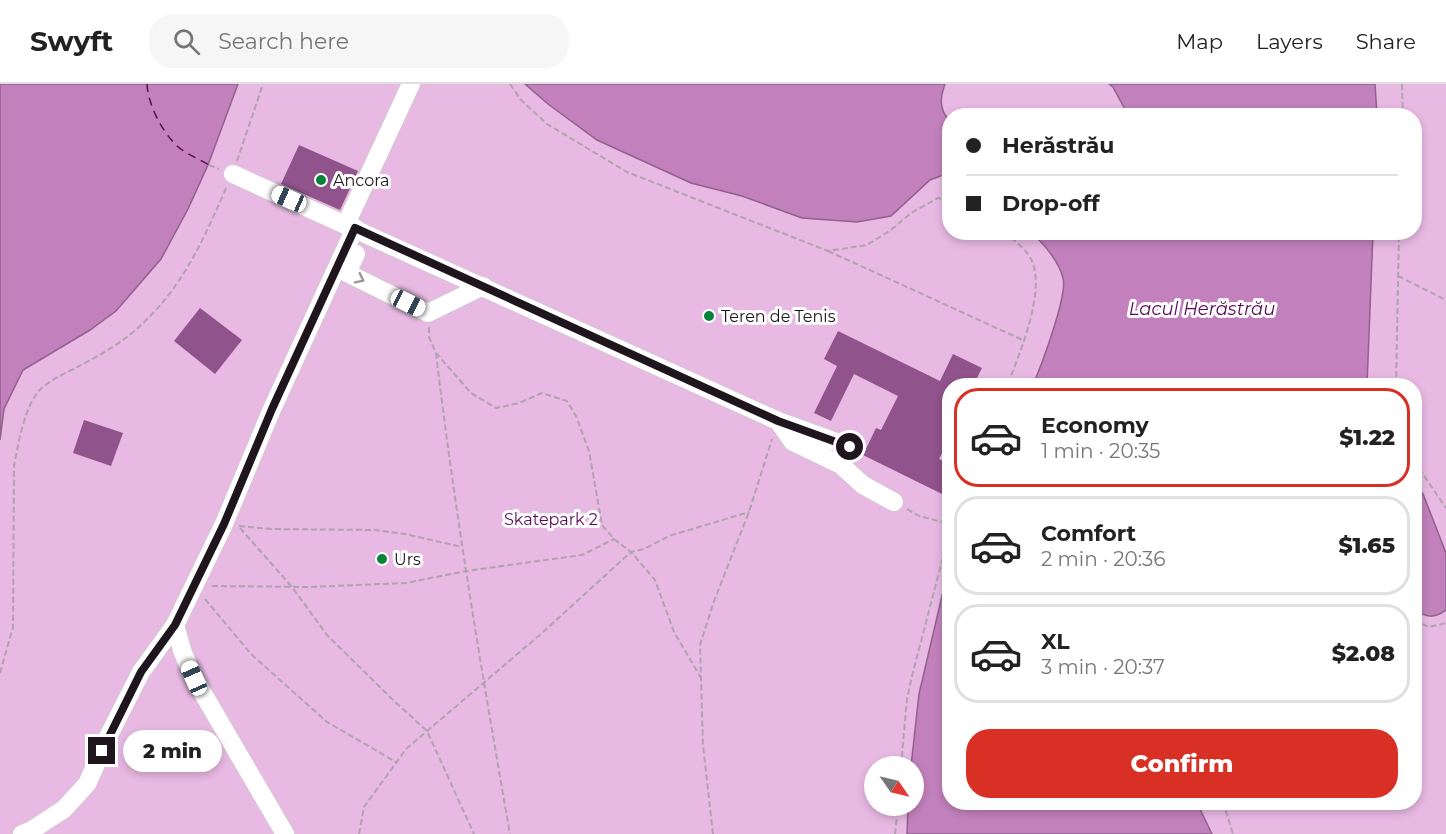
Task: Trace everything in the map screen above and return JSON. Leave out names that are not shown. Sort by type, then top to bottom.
[{"type":"lane","points":[[22,834],[64,809],[87,784],[141,672],[175,625],[224,524],[272,409],[356,229],[411,84]]},
{"type":"lane","points":[[232,174],[778,421],[793,442],[841,465],[863,485],[894,502]]},
{"type":"lane","points":[[356,229],[347,273],[428,313],[483,286]]},
{"type":"lane","points":[[175,625],[183,653],[194,678],[285,834]]},
{"type":"path","points":[[0,673],[13,627],[14,466],[30,408],[38,392],[52,381],[85,364],[132,332],[165,301],[184,276],[232,174],[263,84]]},
{"type":"path","points":[[510,84],[521,100],[546,124],[627,172],[828,251],[1025,341]]},
{"type":"path","points":[[1402,84],[1403,108]]},
{"type":"path","points":[[828,251],[867,245],[891,230],[911,213],[938,198],[942,199]]},
{"type":"path","points":[[1010,378],[1025,341],[1036,282],[1031,260],[1013,240]]},
{"type":"path","points":[[1396,378],[1400,240]]},
{"type":"path","points":[[1398,276],[1446,300]]},
{"type":"path","points":[[428,313],[429,337],[436,353],[449,462],[483,684],[510,834]]},
{"type":"path","points":[[436,353],[471,393],[496,408],[519,403],[542,393],[567,401],[576,416],[589,451],[602,525],[614,539],[631,552],[655,580],[674,632],[701,678]]},
{"type":"path","points":[[713,834],[702,745],[700,645],[714,601],[749,512],[778,421]]},
{"type":"path","points":[[1422,473],[1446,508]]},
{"type":"path","points":[[894,502],[919,516],[942,522]]},
{"type":"path","points":[[359,834],[364,807],[406,749],[483,684],[631,552],[644,549],[669,536],[749,512]]},
{"type":"path","points":[[462,547],[405,534],[375,530],[270,529],[237,526],[292,587],[327,635],[428,731],[474,834]]},
{"type":"path","points":[[194,585],[292,587],[406,583],[466,571],[582,555],[614,539]]},
{"type":"path","points":[[902,756],[912,676],[942,561]]},
{"type":"path","points":[[194,585],[251,654],[327,722],[396,762]]},
{"type":"path","points":[[1422,624],[1429,627],[1446,623]]},
{"type":"path","points":[[1226,810],[1233,834]]},
{"type":"path","points":[[895,834],[897,816]]},
{"type":"green space","name":"Skatepark 2","points":[[238,84],[525,84],[597,140],[691,183],[742,196],[915,192],[935,178],[942,176],[942,240],[1039,240],[1055,259],[1063,278],[1063,287],[1053,331],[1036,378],[942,378],[942,596],[919,694],[912,756],[864,756],[864,816],[908,816],[907,834],[0,834],[0,440],[4,409],[23,370],[90,330],[116,311],[208,165]]},
{"type":"green space","points":[[945,84],[1109,84],[1124,108],[942,108]]},
{"type":"green space","points":[[1375,84],[1446,84],[1446,553],[1422,493],[1422,378],[1367,378],[1373,240],[1422,240],[1422,108],[1377,108]]},
{"type":"green space","points":[[1446,610],[1446,834],[1212,834],[1200,810],[1422,810],[1422,614],[1438,615]]},
{"type":"water","points":[[0,84],[238,84],[208,165],[161,259],[116,311],[90,330],[23,370],[4,409],[0,440]]},
{"type":"water","points":[[525,84],[945,84],[941,103],[942,175],[930,180],[891,216],[857,222],[802,218],[742,196],[691,183],[597,140]]},
{"type":"water","points":[[1109,84],[1375,84],[1377,108],[1124,108]]},
{"type":"water","name":"Lacul Herăstrău","points":[[1039,240],[1373,240],[1367,378],[1036,378],[1053,331],[1063,287],[1063,278],[1055,259]]},
{"type":"water","points":[[1422,493],[1446,553],[1446,610],[1438,615],[1422,614]]},
{"type":"water","points":[[942,596],[942,810],[1200,810],[1212,834],[907,834],[908,816],[924,816],[924,756],[912,756],[919,694]]},
{"type":"building","name":"Ancora","points":[[299,145],[358,171],[340,210],[281,184]]},
{"type":"building","points":[[200,308],[242,340],[215,374],[174,341]]},
{"type":"building","points":[[838,331],[940,381],[953,354],[982,368],[977,378],[942,378],[942,453],[939,459],[942,460],[942,494],[863,455],[876,428],[881,430],[898,396],[854,374],[831,421],[814,413],[837,366],[824,359]]},
{"type":"building","points":[[84,420],[123,433],[111,466],[73,453]]},
{"type":"ferry route","points":[[147,84],[153,108],[170,139],[183,151],[209,165]]},
{"type":"place","name":"Ancora","points":[[321,180]]},
{"type":"place","name":"Teren de Tenis","points":[[709,316]]},
{"type":"place","name":"Urs","points":[[382,559]]},
{"type":"route","points":[[102,751],[141,672],[175,625],[224,524],[272,409],[355,228],[778,421],[850,447]]}]
